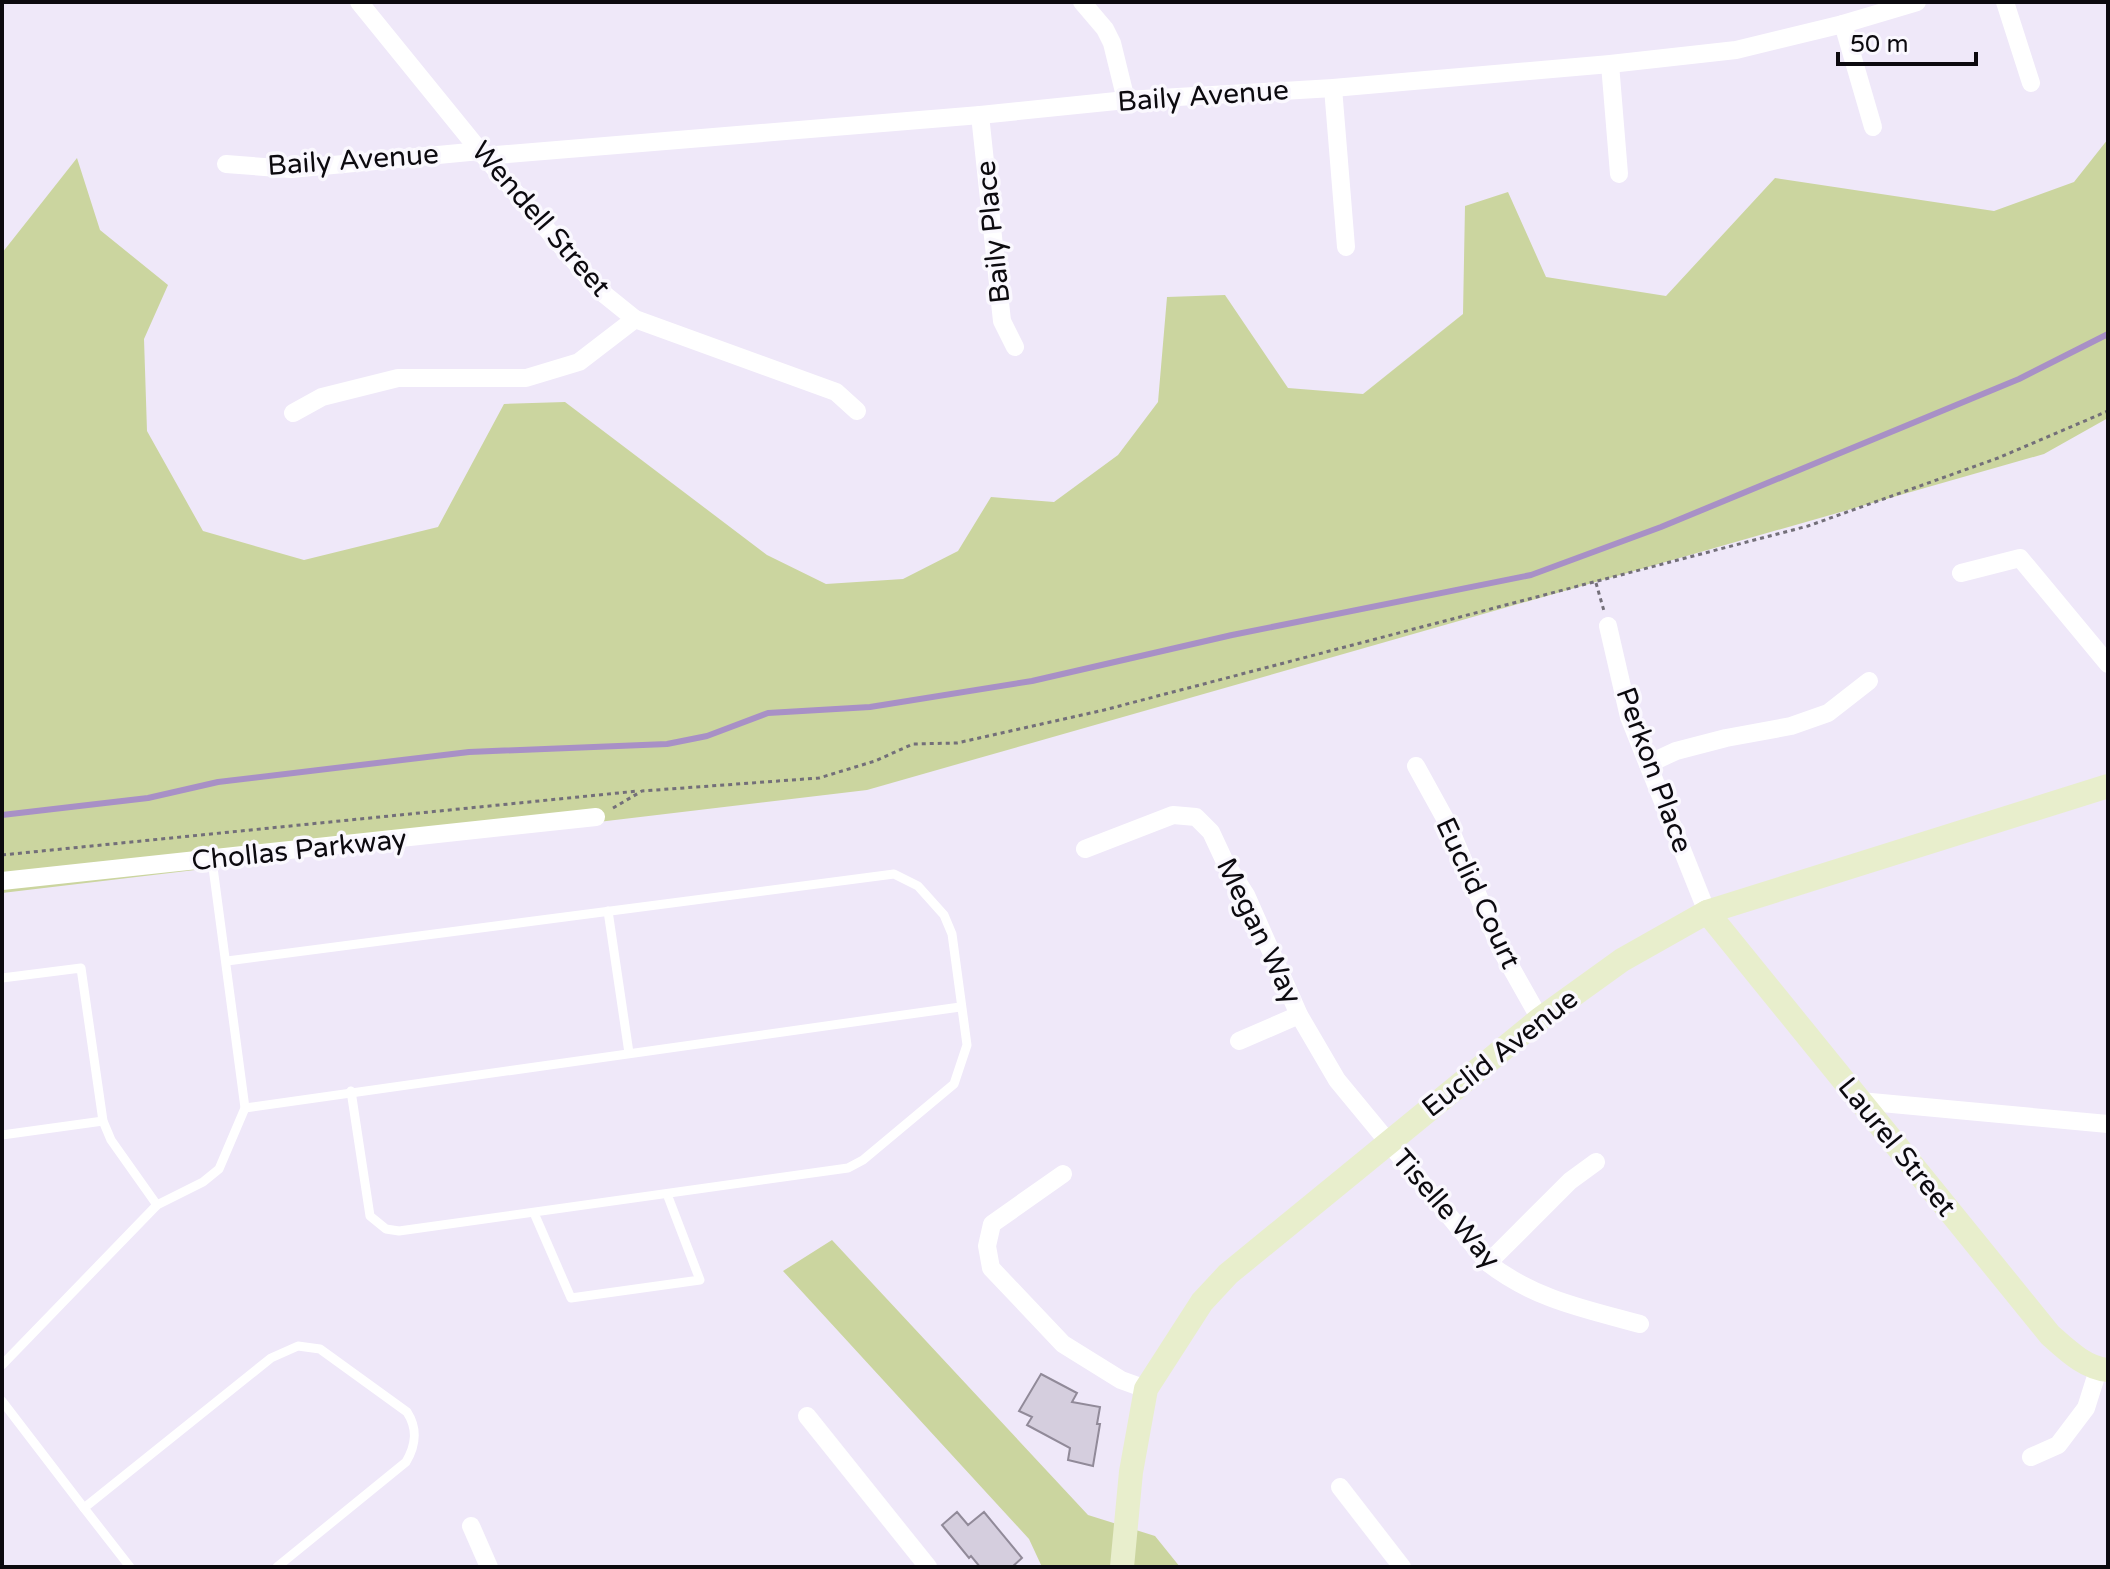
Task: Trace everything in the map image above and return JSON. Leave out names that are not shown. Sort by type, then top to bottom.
[{"type":"main road","name":"Euclid Avenue","points":[[1122,1567],[1131,1472],[1146,1389],[1202,1302],[1228,1274],[1540,1019],[1622,960],[1707,912],[2108,786]]},
{"type":"main road","name":"Laurel Street","points":[[1707,912],[2050,1335],[2073,1355],[2103,1370]]},
{"type":"street","name":"Wendell Street","points":[[359,2],[482,154],[599,290],[635,319],[836,392],[857,411]]},
{"type":"street","points":[[1082,2],[1105,29],[1112,43],[1126,100]]},
{"type":"street","name":"Baily Avenue","points":[[226,164],[291,169],[980,115],[1126,100],[1333,88],[1610,64],[1736,50],[1917,2]]},
{"type":"street","points":[[2005,2],[2031,83]]},
{"type":"street","points":[[1843,24],[1873,127]]},
{"type":"street","points":[[1610,64],[1619,174]]},
{"type":"street","points":[[1333,88],[1346,247]]},
{"type":"street","name":"Baily Place","points":[[980,115],[1002,321],[1015,347]]},
{"type":"street","points":[[293,413],[322,397],[398,378],[526,378],[579,362],[635,319]]},
{"type":"street","points":[[1961,573],[2020,558],[2108,664]]},
{"type":"street","name":"Perkon Place","points":[[1608,626],[1629,717],[1707,912]]},
{"type":"street","points":[[1648,764],[1676,751],[1791,726],[1828,713],[1869,681]]},
{"type":"street","name":"Euclid Court","points":[[1416,766],[1448,824],[1500,948],[1540,1019]]},
{"type":"street","name":"Megan Way","points":[[1085,849],[1173,815],[1196,817],[1211,832],[1246,895],[1299,1015],[1337,1080],[1363,1115],[1388,1141]]},
{"type":"street","name":"Chollas Parkway","points":[[2,881],[596,817]]},
{"type":"street","points":[[1239,1041],[1299,1015]]},
{"type":"street","points":[[1860,1101],[2108,1124]]},
{"type":"street","name":"Tiselle Way","points":[[1388,1141],[1488,1263],[1511,1282],[1546,1298],[1640,1324]]},
{"type":"street","points":[[1488,1263],[1570,1181],[1596,1162]]},
{"type":"street","points":[[1063,1174],[992,1224],[987,1246],[991,1268],[1063,1344],[1121,1380],[1146,1389]]},
{"type":"street","points":[[2031,1457],[2058,1445],[2086,1408],[2103,1370]]},
{"type":"street","points":[[807,1416],[928,1567]]},
{"type":"street","points":[[1340,1487],[1402,1567]]},
{"type":"street","points":[[471,1526],[489,1567]]},
{"type":"lane","points":[[2,1365],[157,1205],[203,1182],[219,1169],[245,1108],[212,860]]},
{"type":"lane","points":[[227,961],[894,874],[918,886],[944,915],[952,934],[967,1045],[954,1084],[863,1160],[848,1168],[399,1231],[386,1229],[370,1216],[351,1091]]},
{"type":"lane","points":[[608,911],[629,1053]]},
{"type":"lane","points":[[2,978],[81,968],[103,1121],[111,1140],[157,1205]]},
{"type":"lane","points":[[245,1108],[960,1007]]},
{"type":"lane","points":[[2,1135],[103,1121]]},
{"type":"lane","points":[[534,1213],[571,1298],[700,1280],[667,1194]]},
{"type":"lane","points":[[84,1508],[271,1358],[298,1346],[320,1349],[407,1412],[414,1424],[413,1451],[406,1462],[277,1567]]},
{"type":"lane","points":[[2,1401],[130,1567]]},
{"type":"path","points":[[2,854],[642,791],[819,778],[875,761],[913,744],[957,743],[1104,710],[1808,526],[1998,458],[2108,411]]},
{"type":"path","points":[[1596,582],[1608,626]]},
{"type":"path","points":[[596,817],[642,791]]},
{"type":"green space","points":[[2108,139],[2108,418],[2044,454],[867,790],[2,893],[2,253],[77,158],[100,230],[168,285],[144,339],[147,431],[203,531],[304,560],[438,527],[504,404],[565,402],[767,555],[826,584],[903,579],[958,551],[991,497],[1054,502],[1118,455],[1158,402],[1167,297],[1225,295],[1288,388],[1363,394],[1463,314],[1465,206],[1508,192],[1546,277],[1666,296],[1775,178],[1994,211],[2074,182]]},
{"type":"green space","points":[[832,1240],[1088,1515],[1155,1536],[1180,1567],[1042,1567],[1029,1539],[783,1271]]},
{"type":"building","points":[[1041,1374],[1077,1393],[1072,1402],[1100,1407],[1093,1466],[1068,1460],[1070,1448],[1027,1425],[1032,1417],[1019,1411]]},
{"type":"building","points":[[957,1512],[968,1525],[984,1512],[1022,1558],[1012,1567],[980,1567],[942,1525]]},
{"type":"waterway","points":[[2,815],[148,798],[218,782],[469,752],[667,744],[707,736],[768,713],[870,707],[1032,681],[1232,635],[1531,575],[1661,527],[2019,379],[2108,334]]}]
